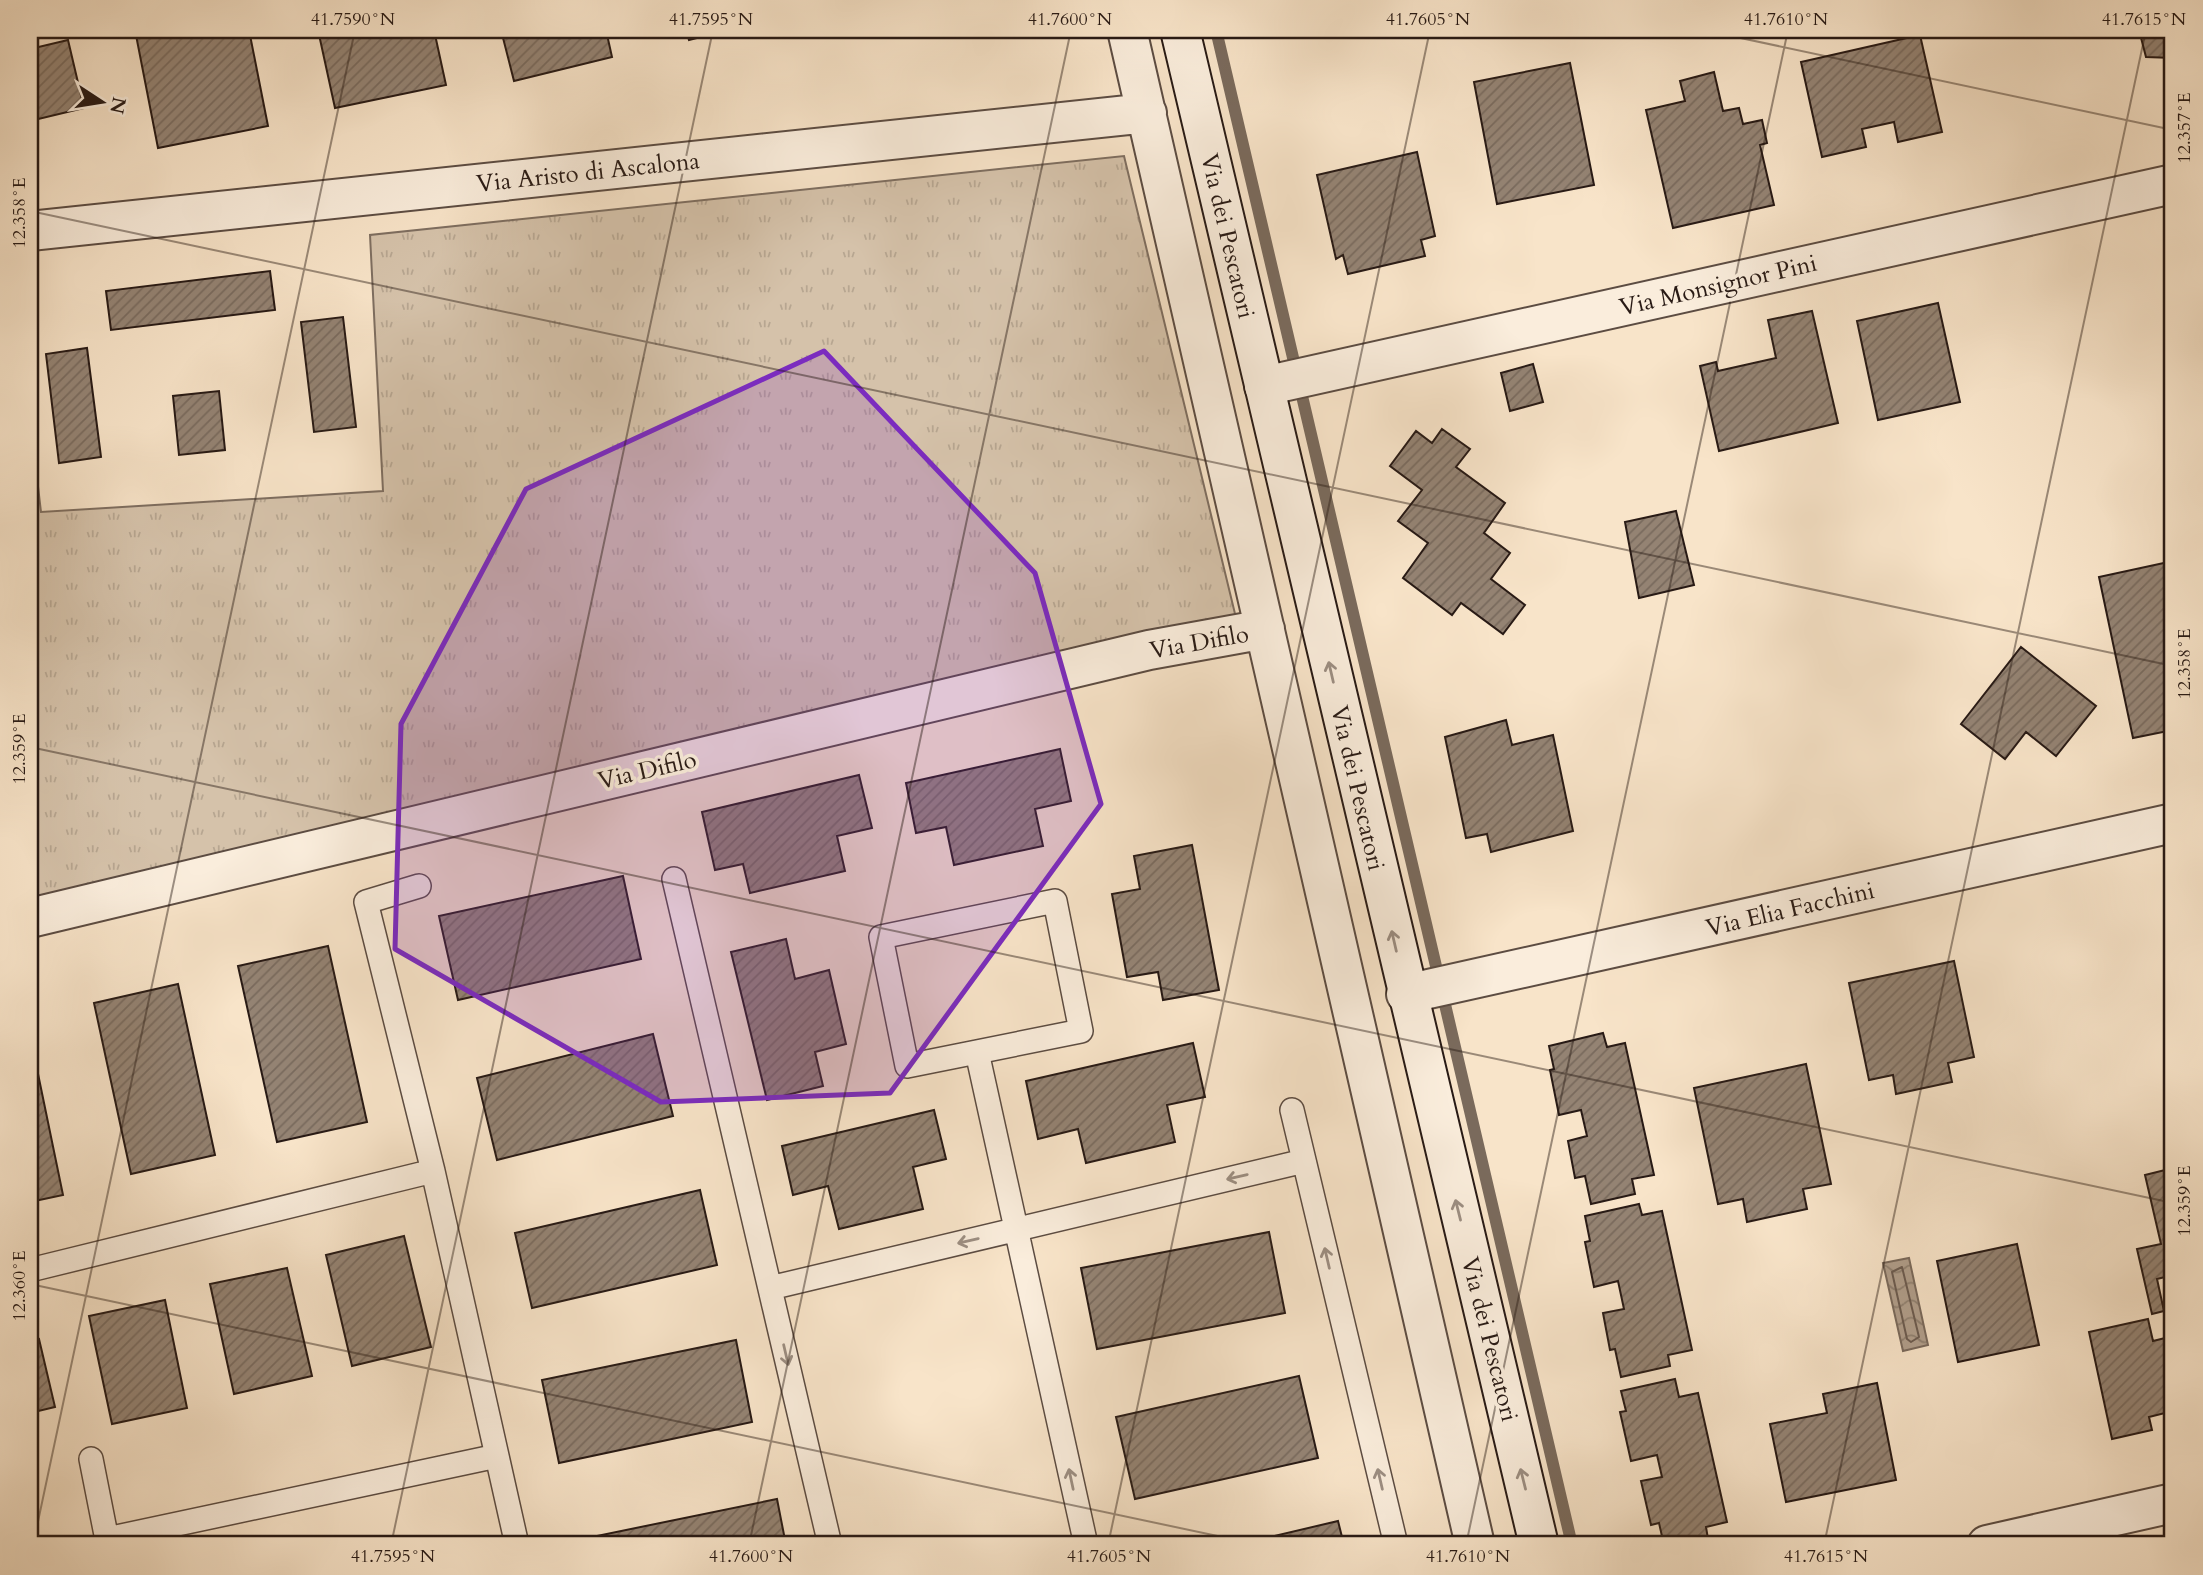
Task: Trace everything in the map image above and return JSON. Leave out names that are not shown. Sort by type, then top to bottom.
[{"type":"street","points":[[1127,30],[1475,1545]]},
{"type":"street","name":"Via dei Pescatori","points":[[1180,30],[1273,384],[1416,991],[1539,1545]]},
{"type":"street","name":"Via Aristo di Ascalona","points":[[30,231],[1147,113]]},
{"type":"street","name":"Via Monsignor Pini","points":[[1273,384],[2173,184]]},
{"type":"street","name":"Via Difilo","points":[[30,918],[1135,653],[1265,629]]},
{"type":"street","name":"Via Elia Facchini","points":[[1416,991],[2173,823]]},
{"type":"street","points":[[1987,1545],[2173,1503]]},
{"type":"lane","points":[[674,879],[830,1545]]},
{"type":"lane","points":[[419,886],[366,902],[433,1171],[517,1545]]},
{"type":"lane","points":[[1055,901],[1082,1031],[977,1052],[907,1066],[881,937],[1055,901]]},
{"type":"lane","points":[[977,1052],[1086,1545]]},
{"type":"lane","points":[[1292,1110],[1396,1545]]},
{"type":"lane","points":[[770,1288],[1304,1161]]},
{"type":"lane","points":[[30,1270],[433,1171]]},
{"type":"lane","points":[[91,1459],[108,1542],[497,1456]]},
{"type":"highlighted area","points":[[824,351],[1035,573],[1101,804],[890,1093],[661,1102],[395,949],[401,724],[526,489]]},
{"type":"green space","points":[[1124,156],[1237,622],[30,907],[30,418],[41,512],[383,491],[370,235]]},
{"type":"water","points":[[1909,1258],[1928,1345],[1903,1351],[1883,1263]]},
{"type":"building","points":[[135,30],[249,30],[268,126],[158,148]]},
{"type":"building","points":[[318,30],[434,30],[446,85],[335,108]]},
{"type":"building","points":[[501,30],[606,30],[612,57],[514,81]]},
{"type":"building","points":[[686,30],[728,30],[689,40]]},
{"type":"building","points":[[2139,30],[2173,30],[2173,58],[2146,57]]},
{"type":"building","points":[[1920,35],[1942,132],[1898,142],[1894,122],[1862,129],[1866,147],[1822,157],[1801,62]]},
{"type":"building","points":[[68,40],[84,108],[30,121],[30,49]]},
{"type":"building","points":[[1570,63],[1594,185],[1497,204],[1474,82]]},
{"type":"building","points":[[1714,72],[1723,111],[1739,108],[1743,124],[1762,120],[1767,143],[1760,145],[1774,205],[1673,228],[1646,110],[1685,101],[1680,81]]},
{"type":"building","points":[[1417,152],[1435,236],[1421,240],[1425,256],[1348,274],[1343,255],[1336,259],[1317,175]]},
{"type":"building","points":[[270,271],[275,310],[111,330],[106,291]]},
{"type":"building","points":[[1938,303],[1960,402],[1878,420],[1857,321]]},
{"type":"building","points":[[1812,311],[1838,423],[1719,451],[1700,366],[1716,362],[1718,371],[1776,358],[1768,320]]},
{"type":"building","points":[[343,317],[356,427],[314,432],[301,322]]},
{"type":"building","points":[[87,348],[101,457],[59,463],[46,354]]},
{"type":"building","points":[[1533,364],[1543,402],[1510,411],[1501,373]]},
{"type":"building","points":[[219,391],[225,450],[179,455],[173,396]]},
{"type":"building","points":[[1442,429],[1470,449],[1456,467],[1505,503],[1484,533],[1510,553],[1491,579],[1525,605],[1503,634],[1461,603],[1452,615],[1403,578],[1428,543],[1398,521],[1422,490],[1390,466],[1416,431],[1432,443]]},
{"type":"building","points":[[1676,511],[1694,585],[1639,598],[1625,522]]},
{"type":"building","points":[[2173,561],[2173,730],[2133,738],[2099,577]]},
{"type":"building","points":[[2021,647],[2096,706],[2056,756],[2026,732],[2005,759],[1961,724]]},
{"type":"building","points":[[1506,720],[1512,745],[1553,735],[1573,831],[1491,852],[1487,834],[1466,838],[1445,737]]},
{"type":"building","points":[[1060,749],[1071,801],[1035,809],[1043,846],[954,865],[946,827],[916,833],[906,783]]},
{"type":"building","points":[[859,775],[872,828],[837,836],[845,871],[750,893],[743,864],[715,870],[702,812]]},
{"type":"building","points":[[1192,845],[1219,990],[1163,1000],[1158,972],[1127,977],[1112,894],[1140,889],[1134,856]]},
{"type":"building","points":[[623,876],[641,959],[458,1000],[439,916]]},
{"type":"building","points":[[786,939],[795,979],[829,970],[846,1044],[815,1052],[823,1086],[767,1100],[731,952]]},
{"type":"building","points":[[328,946],[367,1122],[277,1142],[238,966]]},
{"type":"building","points":[[1954,961],[1974,1057],[1948,1063],[1952,1082],[1896,1094],[1893,1075],[1869,1080],[1849,983]]},
{"type":"building","points":[[178,984],[215,1155],[131,1174],[94,1003]]},
{"type":"building","points":[[1603,1033],[1607,1047],[1625,1043],[1654,1175],[1632,1179],[1635,1194],[1591,1204],[1585,1176],[1575,1178],[1568,1141],[1587,1136],[1581,1110],[1559,1115],[1550,1070],[1554,1069],[1549,1046]]},
{"type":"building","points":[[653,1034],[673,1116],[497,1160],[477,1078]]},
{"type":"building","points":[[30,1035],[63,1195],[30,1202]]},
{"type":"building","points":[[1193,1043],[1205,1097],[1167,1105],[1175,1142],[1086,1163],[1078,1129],[1038,1139],[1026,1081]]},
{"type":"building","points":[[1806,1064],[1831,1184],[1803,1189],[1807,1209],[1747,1222],[1743,1199],[1718,1204],[1694,1088]]},
{"type":"building","points":[[934,1110],[946,1159],[913,1167],[923,1209],[839,1229],[828,1186],[793,1195],[782,1146]]},
{"type":"building","points":[[2173,1168],[2173,1256],[2165,1258],[2169,1276],[2157,1279],[2164,1311],[2152,1314],[2137,1249],[2161,1244],[2145,1175]]},
{"type":"building","points":[[700,1190],[717,1265],[532,1308],[515,1233]]},
{"type":"building","points":[[1639,1204],[1642,1215],[1662,1211],[1692,1350],[1668,1355],[1670,1366],[1621,1377],[1615,1349],[1610,1350],[1603,1313],[1624,1309],[1618,1281],[1594,1287],[1585,1242],[1590,1241],[1585,1216]]},
{"type":"building","points":[[1269,1232],[1285,1313],[1097,1349],[1081,1268]]},
{"type":"building","points":[[404,1236],[431,1347],[352,1366],[326,1255]]},
{"type":"building","points":[[2017,1244],[2039,1345],[1958,1362],[1937,1261]]},
{"type":"building","points":[[287,1268],[312,1376],[234,1394],[210,1284]]},
{"type":"building","points":[[165,1300],[187,1408],[112,1424],[89,1316]]},
{"type":"building","points":[[2148,1319],[2153,1341],[2173,1336],[2173,1411],[2149,1417],[2152,1430],[2112,1439],[2089,1332]]},
{"type":"building","points":[[39,1339],[55,1407],[30,1413],[30,1341]]},
{"type":"building","points":[[736,1340],[752,1422],[559,1463],[542,1380]]},
{"type":"building","points":[[1299,1376],[1318,1458],[1135,1499],[1116,1417]]},
{"type":"building","points":[[1675,1379],[1679,1397],[1698,1393],[1727,1522],[1706,1527],[1708,1539],[1681,1545],[1664,1545],[1659,1523],[1651,1525],[1641,1481],[1662,1477],[1657,1455],[1631,1461],[1620,1412],[1626,1411],[1621,1391]]},
{"type":"building","points":[[1877,1383],[1896,1480],[1786,1502],[1770,1424],[1827,1413],[1823,1394]]},
{"type":"building","points":[[777,1499],[786,1545],[588,1545],[587,1538]]},
{"type":"building","points":[[30,1509],[38,1545],[30,1545]]},
{"type":"building","points":[[1338,1521],[1344,1545],[1236,1545]]},
{"type":"waterway","points":[[1216,30],[1572,1545]]}]
